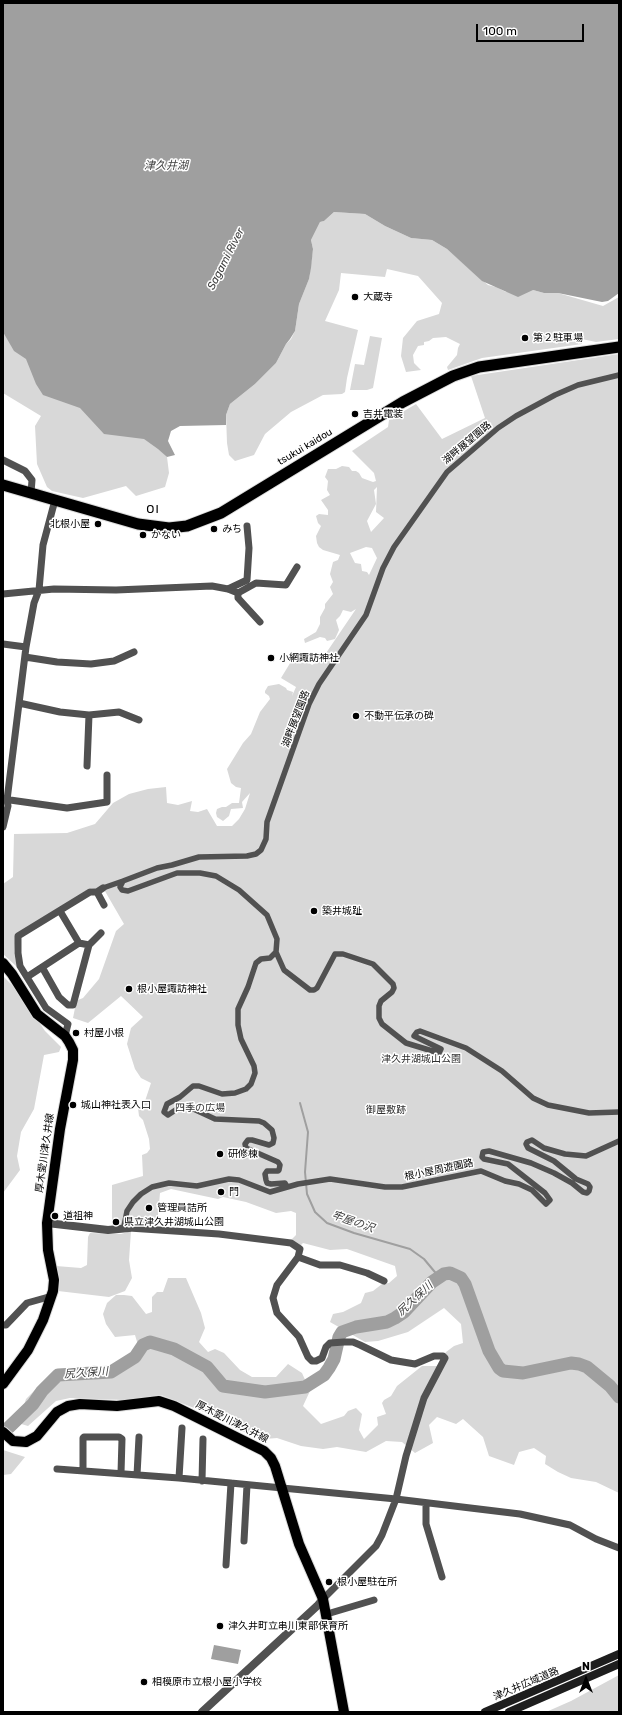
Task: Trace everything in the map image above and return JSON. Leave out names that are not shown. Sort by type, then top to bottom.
[{"type":"highway","name":"tsukui kaidou","points":[[3,485],[148,526],[169,528],[192,525],[221,513],[403,402],[453,376],[479,367],[619,347]]},
{"type":"main road","name":"厚木愛川津久井線","points":[[3,963],[12,974],[37,1014],[65,1036],[72,1047],[73,1060],[60,1129],[47,1223],[48,1250],[54,1280],[52,1296],[41,1324],[28,1350],[3,1384]]},
{"type":"main road","name":"厚木愛川津久井線","points":[[5,1434],[16,1442],[29,1441],[37,1436],[57,1412],[68,1406],[80,1404],[117,1406],[153,1401],[164,1402],[264,1451],[274,1464],[283,1489],[298,1544],[323,1599],[344,1712]]},
{"type":"main road","name":"津久井広域道路","points":[[485,1712],[619,1654]]},
{"type":"main road","name":"津久井広域道路","points":[[509,1712],[619,1664]]},
{"type":"street","name":"湖畔展望園路","points":[[121,881],[157,868],[199,857],[247,856],[256,854],[261,850],[266,839],[267,822],[310,704],[324,676],[366,615],[383,568],[394,547],[447,472],[498,428],[516,416],[555,395],[578,386],[619,375]]},
{"type":"street","points":[[3,460],[24,472],[32,480],[31,493]]},
{"type":"street","points":[[3,827],[8,806],[5,800],[26,647],[34,603],[38,590],[43,545],[55,500]]},
{"type":"street","points":[[228,589],[247,580],[249,548],[247,526]]},
{"type":"street","points":[[238,593],[256,583],[286,585],[297,567]]},
{"type":"street","points":[[3,594],[38,590],[116,590],[212,586],[228,589],[238,593]]},
{"type":"street","points":[[238,593],[238,598],[260,622]]},
{"type":"street","points":[[3,644],[26,647]]},
{"type":"street","points":[[25,657],[57,662],[91,664],[114,662],[134,652]]},
{"type":"street","points":[[19,703],[60,712],[89,715],[119,712],[139,720]]},
{"type":"street","points":[[87,766],[89,715]]},
{"type":"street","points":[[5,800],[67,808],[107,802],[107,775]]},
{"type":"street","points":[[65,1036],[68,1024],[46,1008],[20,966],[18,959],[18,936],[90,892],[100,890],[121,881],[120,884],[122,890],[128,890],[177,873],[200,873],[216,876],[239,890],[266,915],[277,939],[276,952],[287,972],[310,990],[314,990],[335,954],[370,959],[393,984],[394,988],[392,992],[381,1001],[378,1018],[382,1024],[406,1043],[439,1053],[441,1049],[414,1036],[415,1033],[420,1031],[466,1048],[502,1071],[533,1098],[548,1105],[589,1114],[619,1112]]},
{"type":"street","points":[[100,890],[104,905]]},
{"type":"street","points":[[60,911],[79,943]]},
{"type":"street","points":[[42,967],[59,997],[68,1005],[73,1005],[82,967],[86,962],[89,945],[101,933]]},
{"type":"street","points":[[28,977],[79,943],[89,945]]},
{"type":"street","points":[[125,1228],[127,1211],[133,1202],[146,1191],[158,1185],[174,1183],[197,1186],[234,1179],[270,1192],[287,1188],[285,1183],[271,1184],[266,1180],[265,1174],[267,1171],[275,1172],[279,1170],[280,1165],[278,1162],[246,1148],[245,1144],[248,1140],[269,1145],[273,1143],[274,1134],[272,1130],[264,1123],[254,1120],[215,1119],[187,1106],[180,1107],[168,1115],[164,1112],[167,1104],[180,1097],[193,1086],[199,1086],[222,1094],[234,1094],[246,1089],[254,1078],[254,1066],[241,1039],[238,1025],[238,1009],[256,963],[261,959],[270,958],[276,952]]},
{"type":"street","name":"根小屋周遊園路","points":[[287,1188],[314,1181],[330,1180],[370,1186],[402,1187],[481,1171],[532,1190],[546,1204],[549,1203],[550,1198],[514,1169],[503,1162],[484,1159],[482,1154],[489,1151],[513,1157],[554,1173],[572,1183],[583,1192],[587,1193],[590,1191],[588,1184],[576,1179],[554,1161],[528,1148],[526,1144],[527,1142],[532,1140],[544,1148],[565,1154],[586,1156],[619,1140]]},
{"type":"street","points":[[47,1223],[89,1228],[125,1228],[219,1234],[291,1243],[300,1249],[298,1257],[274,1291],[273,1298],[277,1313],[299,1337],[308,1357],[312,1360],[319,1360],[322,1358],[326,1347],[333,1342],[357,1344],[391,1360],[415,1364],[434,1356],[443,1356],[445,1358],[424,1398],[417,1416],[396,1499],[382,1535],[376,1546],[317,1606],[202,1712]]},
{"type":"street","points":[[298,1257],[320,1265],[340,1265],[367,1273],[384,1281]]},
{"type":"street","points":[[3,1325],[6,1325],[27,1303],[52,1296]]},
{"type":"street","points":[[180,1478],[182,1428]]},
{"type":"street","points":[[83,1471],[84,1437],[119,1437],[122,1439],[121,1473]]},
{"type":"street","points":[[137,1475],[139,1437]]},
{"type":"street","points":[[202,1481],[203,1439]]},
{"type":"street","points":[[57,1469],[180,1478],[396,1499],[520,1514],[570,1525],[596,1539],[619,1548]]},
{"type":"street","points":[[226,1565],[230,1484]]},
{"type":"street","points":[[244,1541],[247,1485]]},
{"type":"street","points":[[426,1503],[426,1524],[442,1577]]},
{"type":"street","points":[[327,1614],[374,1600]]},
{"type":"green space","points":[[334,212],[365,214],[385,226],[411,238],[432,240],[447,249],[488,285],[506,292],[533,290],[544,293],[558,293],[603,306],[619,297],[619,339],[596,342],[582,339],[582,344],[482,358],[448,370],[447,367],[457,355],[460,344],[446,337],[433,338],[424,342],[424,345],[418,346],[413,355],[414,363],[421,370],[406,372],[401,356],[403,338],[417,321],[439,314],[442,303],[418,276],[387,269],[385,277],[341,273],[339,290],[325,321],[358,330],[345,392],[342,394],[323,395],[291,412],[265,434],[254,455],[235,461],[229,455],[227,443],[226,415],[230,404],[255,384],[276,363],[286,344],[291,339],[295,331],[299,304],[309,279],[313,249],[311,240],[320,222],[324,221]]},
{"type":"green space","points":[[3,328],[27,359],[82,408],[145,439],[160,449],[167,457],[169,473],[165,487],[136,496],[126,486],[83,498],[52,491],[47,487],[37,464],[35,426],[41,416],[3,393]]},
{"type":"green space","points":[[370,336],[382,338],[373,388],[367,390],[350,390],[355,364],[364,365]]},
{"type":"green space","name":"津久井湖城山公園","points":[[619,354],[619,1493],[596,1482],[571,1478],[558,1472],[545,1464],[546,1456],[534,1448],[519,1452],[514,1465],[489,1456],[483,1437],[463,1419],[456,1424],[437,1417],[429,1425],[433,1443],[415,1453],[402,1442],[386,1441],[366,1452],[337,1447],[323,1449],[301,1446],[277,1438],[265,1439],[236,1429],[222,1419],[161,1395],[125,1400],[70,1398],[56,1401],[28,1426],[18,1423],[26,1399],[45,1380],[65,1377],[84,1380],[85,1369],[94,1365],[112,1370],[130,1357],[138,1345],[135,1335],[115,1337],[106,1324],[103,1314],[107,1303],[116,1295],[132,1296],[146,1314],[152,1312],[152,1297],[157,1292],[163,1292],[168,1278],[186,1278],[201,1313],[205,1328],[199,1342],[208,1352],[215,1349],[224,1353],[240,1370],[252,1377],[276,1377],[288,1364],[302,1373],[310,1391],[303,1406],[321,1424],[344,1416],[348,1411],[356,1408],[362,1414],[359,1430],[364,1439],[378,1425],[377,1417],[386,1414],[382,1403],[391,1396],[397,1386],[422,1366],[438,1366],[446,1352],[454,1346],[463,1343],[461,1324],[444,1308],[408,1332],[378,1341],[365,1342],[330,1322],[333,1314],[343,1312],[361,1303],[365,1293],[373,1291],[382,1284],[389,1283],[397,1276],[395,1266],[347,1249],[330,1250],[303,1243],[300,1246],[291,1240],[296,1235],[296,1213],[291,1211],[276,1213],[246,1202],[223,1197],[218,1199],[171,1189],[160,1193],[157,1226],[112,1224],[112,1185],[143,1176],[142,1155],[147,1153],[150,1149],[149,1139],[143,1120],[139,1116],[138,1108],[144,1104],[151,1083],[141,1078],[135,1069],[127,1044],[131,1028],[143,1017],[121,996],[88,1023],[73,1018],[76,1003],[78,1000],[83,998],[99,979],[116,931],[124,924],[102,886],[96,889],[91,888],[16,934],[14,952],[17,967],[3,954],[3,884],[13,877],[14,834],[67,833],[95,824],[113,803],[129,794],[148,789],[166,787],[167,803],[178,805],[192,801],[190,811],[198,812],[207,809],[217,826],[232,826],[239,819],[245,809],[250,793],[242,802],[243,808],[231,809],[229,816],[223,821],[217,817],[216,813],[217,809],[226,807],[232,803],[239,803],[241,788],[236,787],[231,783],[227,769],[243,743],[251,734],[260,712],[270,699],[265,691],[268,686],[279,684],[287,690],[293,692],[292,696],[296,687],[281,678],[295,655],[303,663],[306,660],[312,665],[322,659],[356,609],[351,612],[343,610],[336,620],[339,630],[335,639],[327,641],[325,638],[320,637],[305,643],[304,639],[316,632],[320,624],[320,617],[325,608],[325,604],[333,594],[330,587],[333,582],[330,574],[333,562],[338,560],[340,555],[323,550],[319,547],[316,536],[321,526],[318,523],[316,516],[319,514],[328,515],[328,510],[321,500],[330,495],[327,490],[328,481],[325,477],[328,469],[336,469],[342,466],[349,467],[352,471],[359,473],[362,478],[373,482],[376,481],[374,473],[352,451],[388,427],[389,420],[416,404],[442,439],[485,418],[471,376]],"holes":[[[377,487],[376,512],[384,518],[371,532],[367,521],[376,504],[374,490]],[[366,547],[372,548],[377,558],[369,575],[367,572],[362,571],[361,564],[355,563],[350,553]]]},
{"type":"green space","points":[[3,976],[19,992],[45,1031],[61,1047],[59,1052],[44,1055],[34,1109],[21,1132],[17,1156],[20,1170],[3,1193]]},
{"type":"green space","points":[[131,1231],[129,1260],[132,1278],[125,1291],[109,1297],[58,1291],[59,1276],[56,1266],[81,1268],[87,1265],[88,1237],[90,1233],[121,1234]]},
{"type":"green space","points":[[3,1450],[25,1457],[11,1474],[3,1475]]},
{"type":"green space","points":[[619,1675],[619,1712],[546,1712],[571,1701]]},
{"type":"water","name":"津久井湖","points":[[3,3],[619,3],[619,293],[608,301],[602,302],[558,293],[544,293],[533,290],[518,297],[482,281],[447,249],[432,240],[411,238],[385,226],[365,214],[334,212],[324,221],[320,222],[311,240],[313,249],[311,268],[309,279],[299,304],[295,331],[276,363],[255,384],[230,404],[226,415],[226,425],[180,426],[171,431],[168,441],[175,455],[167,457],[144,439],[104,434],[80,408],[43,395],[36,384],[26,359],[14,351],[3,332]]},
{"type":"water","points":[[214,1645],[241,1650],[238,1664],[211,1659]]},
{"type":"waterway","name":"牢屋の沢","points":[[300,1103],[308,1132],[305,1172],[307,1194],[315,1212],[327,1223],[354,1233],[410,1249],[424,1259],[439,1277]]},
{"type":"waterway","name":"尻久保川","points":[[3,1433],[33,1404],[42,1391],[58,1375],[111,1372],[135,1357],[143,1345],[150,1342],[174,1349],[207,1367],[223,1386],[265,1392],[305,1387],[324,1375],[329,1368],[334,1359],[339,1337],[342,1332],[356,1327],[387,1322],[395,1318],[404,1312],[432,1282],[444,1274],[450,1273],[461,1278],[465,1284],[489,1351],[499,1368],[503,1371],[523,1373],[571,1363],[579,1364],[587,1367],[610,1386],[619,1397]]},
{"type":"place","name":"大蔵寺","points":[[355,297]]},
{"type":"place","name":"第２駐車場","points":[[525,338]]},
{"type":"place","name":"吉井電装","points":[[355,414]]},
{"type":"place","name":"北根小屋","points":[[98,524]]},
{"type":"place","name":"みち","points":[[214,529]]},
{"type":"place","name":"かない","points":[[143,535]]},
{"type":"place","name":"小網諏訪神社","points":[[271,658]]},
{"type":"place","name":"不動平伝承の碑","points":[[356,716]]},
{"type":"place","name":"築井城趾","points":[[314,911]]},
{"type":"place","name":"根小屋諏訪神社","points":[[129,989]]},
{"type":"place","name":"村屋小根","points":[[76,1033]]},
{"type":"place","name":"城山神社表入口","points":[[73,1105]]},
{"type":"place","name":"研修棟","points":[[220,1154]]},
{"type":"place","name":"門","points":[[221,1192]]},
{"type":"place","name":"管理員詰所","points":[[149,1208]]},
{"type":"place","name":"道祖神","points":[[55,1216]]},
{"type":"place","name":"県立津久井湖城山公園","points":[[116,1222]]},
{"type":"place","name":"根小屋駐在所","points":[[329,1582]]},
{"type":"place","name":"津久井町立串川東部保育所","points":[[220,1626]]},
{"type":"place","name":"相模原市立根小屋小学校","points":[[144,1682]]},
{"type":"district","name":"OI","points":[[153,510]]},
{"type":"water label","name":"Sagami River","points":[[226,259]]},
{"type":"park label","name":"四季の広場","points":[[200,1108]]},
{"type":"park label","name":"御屋敷跡","points":[[386,1110]]}]
